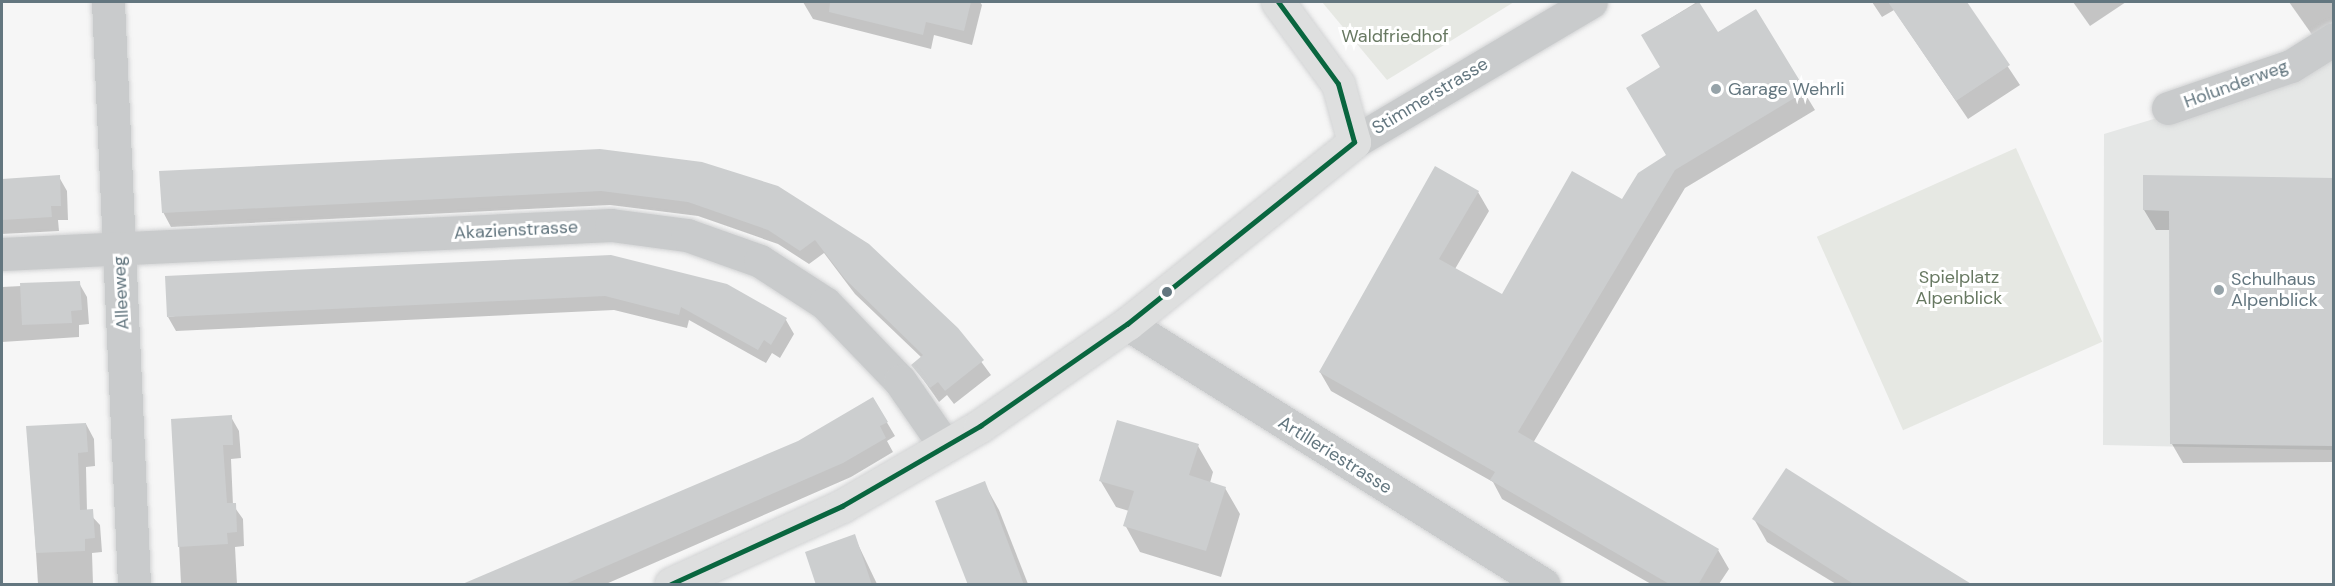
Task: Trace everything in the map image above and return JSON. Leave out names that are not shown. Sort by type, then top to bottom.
[{"type":"street","name":"Alleeweg","points":[[108,2],[134,585]]},
{"type":"street","points":[[1278,2],[1338,84],[1354,142]]},
{"type":"street","name":"Stimmerstrasse","points":[[671,585],[842,506],[945,446],[1127,324],[1354,142],[1591,2]]},
{"type":"street","name":"Holunderweg","points":[[2168,108],[2291,66],[2334,39]]},
{"type":"street","name":"Akazienstrasse","points":[[2,254],[611,225],[687,235],[760,261],[825,303],[900,381],[945,446]]},
{"type":"street","name":"Artilleriestrasse","points":[[1127,324],[1543,585]]},
{"type":"shaded area","name":"Schulhaus Alpenblick","points":[[2333,52],[2333,450],[2103,445],[2104,134],[2293,77]]},
{"type":"green space","name":"Waldfriedhof","points":[[1322,2],[1514,2],[1387,80]]},
{"type":"green space","name":"Spielplatz Alpenblick","points":[[2016,148],[2102,342],[1903,430],[1817,237]]},
{"type":"building","points":[[830,2],[971,2],[964,31],[926,22],[923,35],[829,12]]},
{"type":"building","points":[[1699,2],[1718,32],[1756,9],[1806,91],[1675,170],[1518,432],[1719,549],[1698,585],[1671,585],[1490,480],[1495,472],[1319,372],[1435,166],[1479,191],[1439,259],[1502,294],[1572,171],[1622,199],[1638,173],[1666,155],[1626,88],[1660,67],[1641,35]]},
{"type":"building","points":[[1888,2],[1967,2],[2010,65],[1956,101]]},
{"type":"building","points":[[600,149],[702,162],[778,186],[869,244],[958,328],[984,360],[945,391],[938,382],[930,388],[911,365],[923,355],[845,279],[815,240],[800,251],[768,230],[688,202],[601,191],[162,213],[159,171]]},
{"type":"building","points":[[60,175],[61,206],[51,206],[52,217],[2,220],[2,179]]},
{"type":"building","points":[[2143,175],[2334,178],[2334,446],[2170,444],[2169,211],[2143,210]]},
{"type":"building","points":[[611,255],[727,284],[787,318],[771,345],[764,340],[758,350],[681,307],[679,315],[605,296],[167,317],[165,276]]},
{"type":"building","points":[[80,281],[82,310],[71,311],[72,323],[22,325],[20,283]]},
{"type":"building","points":[[873,397],[888,422],[880,426],[886,438],[843,463],[563,585],[460,585],[798,441]]},
{"type":"building","points":[[232,415],[233,445],[223,445],[227,503],[236,503],[237,532],[227,533],[228,544],[178,547],[171,419]]},
{"type":"building","points":[[1117,420],[1199,444],[1189,475],[1226,487],[1206,551],[1123,526],[1134,491],[1099,481]]},
{"type":"building","points":[[86,423],[88,452],[78,453],[80,510],[93,509],[95,538],[85,539],[85,551],[36,553],[26,426]]},
{"type":"building","points":[[1786,468],[1973,585],[1855,585],[1752,519]]},
{"type":"building","points":[[985,481],[1024,585],[968,585],[935,501]]},
{"type":"building","points":[[855,534],[872,585],[816,585],[805,552]]},
{"type":"transit line","points":[[671,584],[842,506],[980,426],[1127,324],[1354,142],[1338,84],[1278,2]]},
{"type":"place","name":"Garage Wehrli","points":[[1716,89]]},
{"type":"place","name":"Schulhaus Alpenblick","points":[[2219,290]]}]
